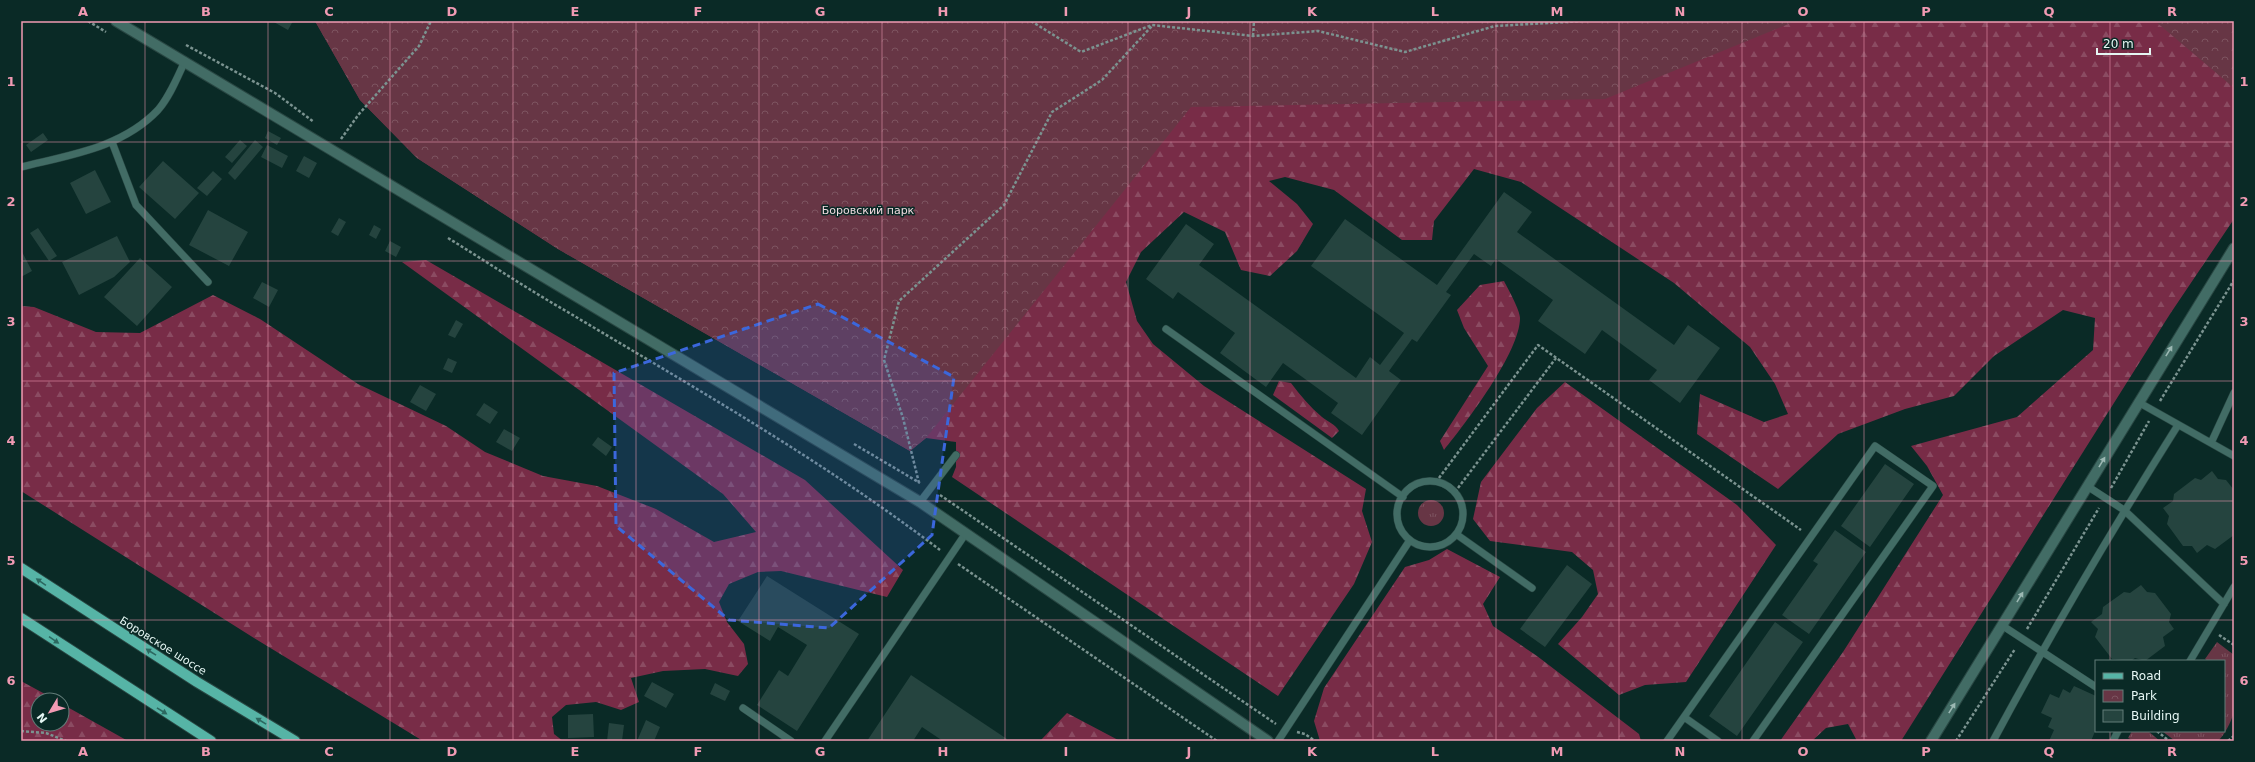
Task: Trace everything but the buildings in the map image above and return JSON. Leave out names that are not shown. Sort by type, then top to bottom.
[{"type":"main road","name":"Боровское шоссе","points":[[21,568],[190,678],[295,741]]},
{"type":"main road","points":[[21,618],[211,741]]},
{"type":"street","points":[[116,21],[920,502],[1268,741]]},
{"type":"street","points":[[1931,741],[2234,248]]},
{"type":"lane","points":[[21,167],[112,142],[143,123],[158,109],[170,92],[185,62]]},
{"type":"lane","points":[[112,142],[136,205],[208,282]]},
{"type":"lane","points":[[1166,329],[1403,497]]},
{"type":"lane","points":[[2211,443],[2234,393]]},
{"type":"lane","points":[[2138,402],[2234,456]]},
{"type":"lane","points":[[1994,741],[2042,650],[2124,510],[2178,425]]},
{"type":"lane","points":[[1667,741],[1875,446],[1933,486],[1753,741]]},
{"type":"lane","points":[[920,502],[956,455]]},
{"type":"lane","points":[[1425,482],[1436,482],[1446,485],[1455,492],[1461,501],[1463,512],[1462,522],[1456,534],[1441,545],[1430,547],[1420,545],[1410,540],[1403,532],[1398,522],[1398,511],[1403,497],[1415,485],[1425,482]]},
{"type":"lane","points":[[2087,486],[2124,510],[2224,604]]},
{"type":"lane","points":[[825,741],[966,533]]},
{"type":"lane","points":[[1456,534],[1532,588]]},
{"type":"lane","points":[[1278,741],[1410,540]]},
{"type":"lane","points":[[2191,660],[2234,587]]},
{"type":"lane","points":[[2003,626],[2042,650],[2095,686]]},
{"type":"lane","points":[[743,708],[791,741]]},
{"type":"lane","points":[[1684,716],[1718,741]]},
{"type":"lane","points":[[2113,741],[2118,732]]},
{"type":"path","points":[[88,21],[107,33]]},
{"type":"path","points":[[340,140],[359,114],[419,46],[431,21]]},
{"type":"path","points":[[1031,21],[1081,52],[1152,25],[1253,36],[1318,31],[1405,52],[1495,26],[1584,21]]},
{"type":"path","points":[[1253,36],[1254,21]]},
{"type":"path","points":[[919,483],[904,418],[884,360],[899,301],[1004,205],[1052,112],[1102,80],[1152,25]]},
{"type":"path","points":[[446,236],[564,310],[728,407],[892,514],[949,557],[1217,741]]},
{"type":"path","points":[[1956,741],[2022,638],[2105,498],[2154,411],[2234,280]]},
{"type":"path","points":[[1436,482],[1538,345],[1811,537]]},
{"type":"path","points":[[1455,492],[1556,358]]},
{"type":"path","points":[[2209,628],[2234,645]]},
{"type":"path","points":[[21,731],[46,733],[66,741]]},
{"type":"path","points":[[2157,732],[2169,741]]},
{"type":"path","points":[[2228,741],[2234,736]]},
{"type":"highlighted area","points":[[818,304],[954,377],[932,535],[829,628],[729,620],[616,526],[614,373]]},
{"type":"green space","points":[[315,21],[2234,21],[2234,219],[2170,314],[1901,741],[1857,741],[1848,724],[1826,728],[1812,741],[1780,741],[1843,652],[1943,495],[1927,466],[1911,446],[2017,417],[2093,350],[2095,318],[2063,310],[1994,356],[1954,396],[1905,409],[1838,434],[1778,489],[1697,434],[1700,394],[1764,422],[1788,414],[1775,384],[1750,347],[1674,283],[1521,182],[1474,169],[1434,221],[1432,240],[1402,240],[1334,190],[1285,177],[1269,181],[1297,204],[1313,224],[1297,251],[1270,276],[1241,270],[1225,232],[1184,212],[1141,252],[1126,282],[1137,321],[1153,344],[1204,386],[1366,489],[1362,511],[1372,542],[1354,584],[1278,696],[952,477],[956,467],[956,442],[926,438],[910,451],[558,249],[417,158],[360,100]]},
{"type":"green space","name":"Боровский парк","points":[[315,21],[1796,21],[1605,99],[1191,107],[926,438],[910,451],[558,249],[417,158],[360,100]]},
{"type":"green space","points":[[2155,21],[2234,21],[2234,88]]},
{"type":"green space","points":[[426,260],[805,480],[903,570],[887,597],[781,571],[758,572],[729,584],[719,602],[727,622],[744,644],[748,664],[738,676],[705,669],[663,671],[631,678],[639,702],[621,710],[596,702],[566,705],[552,717],[554,734],[563,741],[423,741],[254,638],[21,491],[21,306],[34,307],[96,332],[140,333],[213,295],[260,319],[358,384],[446,426],[485,452],[543,476],[597,486],[656,509],[714,542],[756,532],[723,494],[402,262]]},
{"type":"green space","points":[[1504,281],[1518,310],[1520,318],[1518,332],[1502,368],[1478,405],[1444,450],[1440,441],[1488,366],[1464,328],[1457,310],[1480,285]]},
{"type":"green space","points":[[1279,381],[1291,383],[1313,409],[1339,431],[1332,438],[1273,395]]},
{"type":"green space","points":[[1565,382],[1737,505],[1776,545],[1686,682],[1645,685],[1619,695],[1558,644],[1582,617],[1598,594],[1593,570],[1572,552],[1490,541],[1473,519],[1481,482],[1537,408]]},
{"type":"green space","points":[[1431,500],[1440,504],[1444,513],[1440,522],[1431,526],[1422,522],[1418,513],[1422,504]]},
{"type":"green space","points":[[1447,549],[1500,577],[1483,604],[1493,626],[1537,656],[1639,734],[1641,741],[1320,741],[1314,721],[1324,688],[1405,567],[1429,560]]},
{"type":"green space","points":[[2217,642],[2234,655],[2234,713],[2226,731],[2218,741],[2175,741],[2163,732],[2225,732],[2225,660],[2205,659]]},
{"type":"green space","points":[[21,681],[41,692],[30,692],[30,732],[70,732],[70,708],[128,741],[21,741]]},
{"type":"green space","points":[[1067,713],[1120,741],[1040,741]]},
{"type":"green space","points":[[2131,732],[2149,732],[2160,741],[2135,741],[2128,738]]}]
